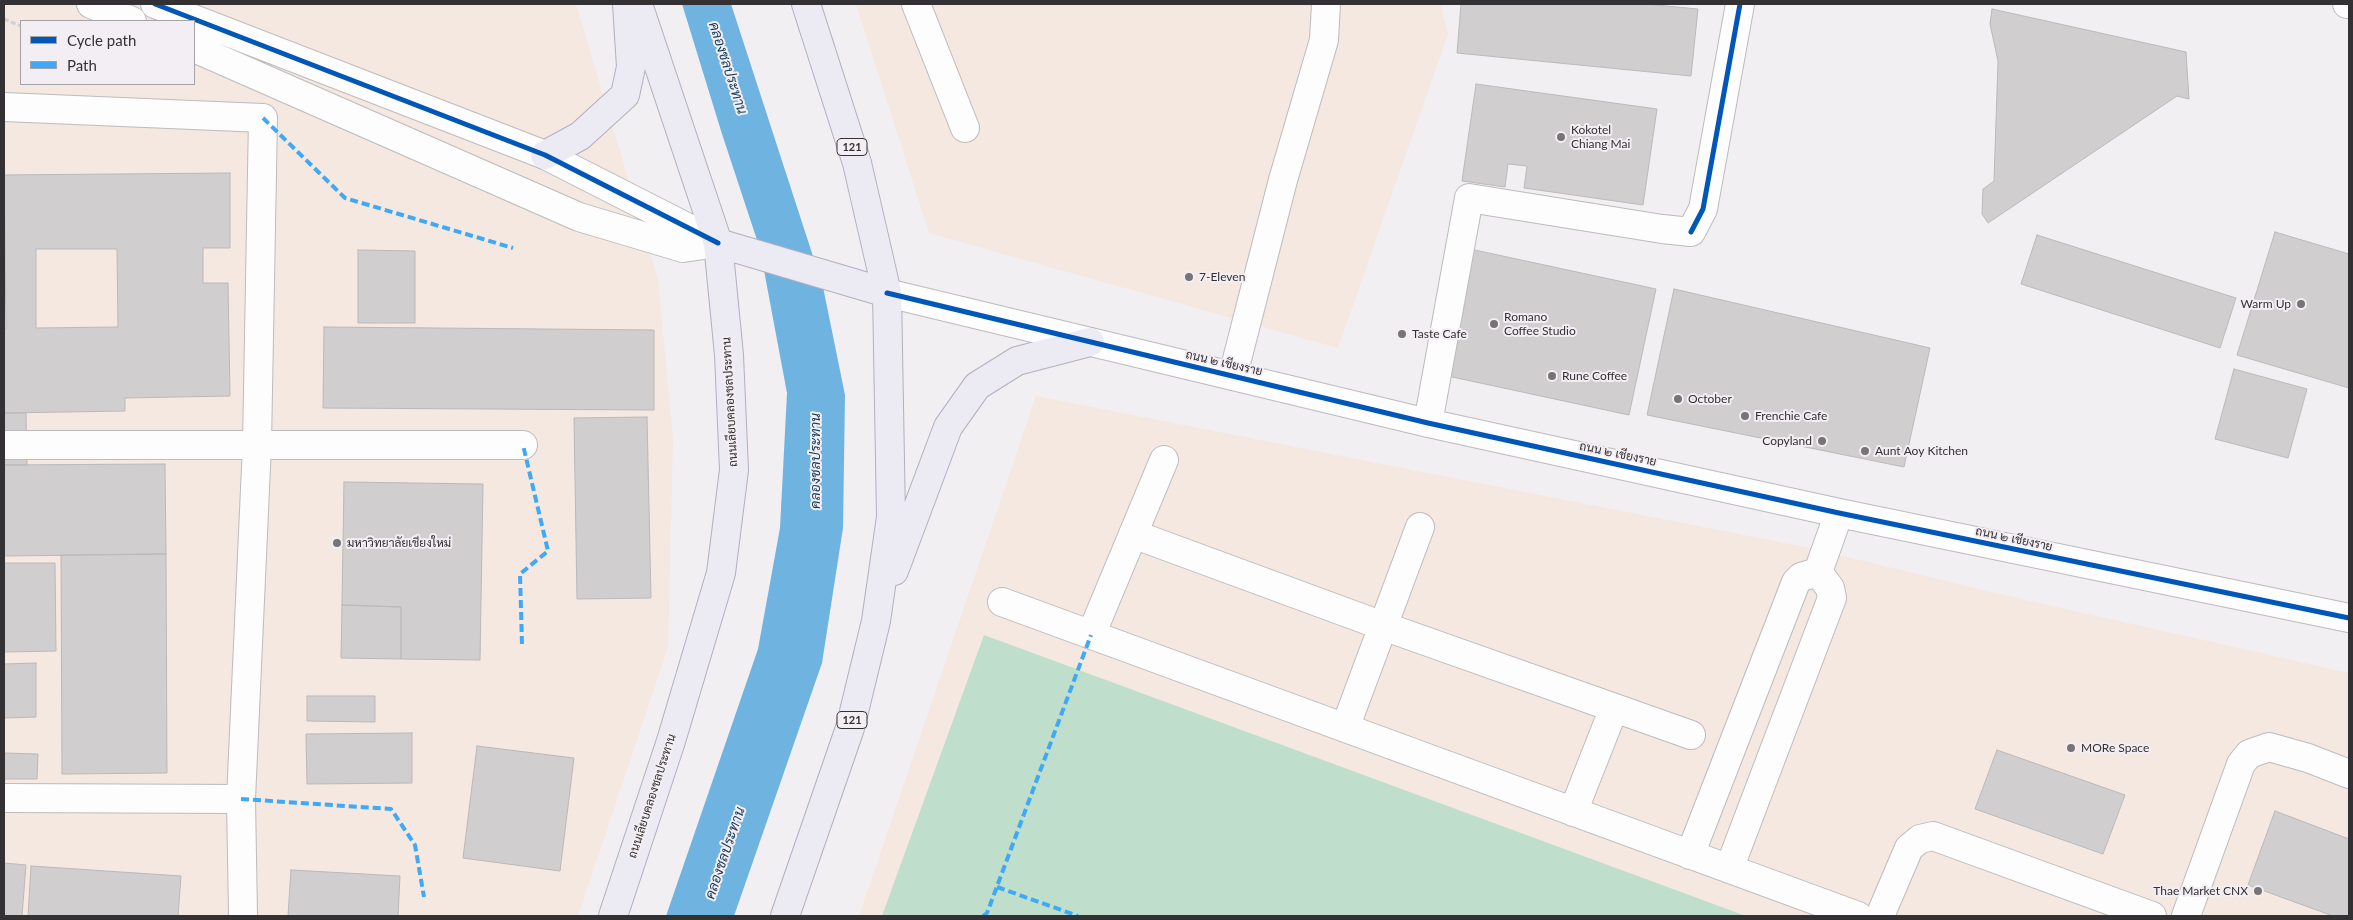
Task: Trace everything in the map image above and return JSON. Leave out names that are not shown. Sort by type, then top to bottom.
[{"type":"main road","points":[[545,155],[580,136],[625,95],[631,67],[627,4]]},
{"type":"main road","name":"ถนนเลียบคลองชลประทาน","points":[[612,916],[671,740],[721,573],[734,470],[726,246],[638,4]]},
{"type":"main road","name":"121","points":[[785,916],[850,728],[876,621],[891,517],[887,293],[857,163],[806,4]]},
{"type":"main road","points":[[726,246],[887,293]]},
{"type":"main road","points":[[876,621],[948,427],[977,386],[1017,361],[1090,342]]},
{"type":"street","points":[[91,4],[130,20]]},
{"type":"street","points":[[155,4],[545,155],[726,246]]},
{"type":"street","points":[[916,4],[965,128]]},
{"type":"street","points":[[1233,375],[1283,180],[1324,40],[1326,4]]},
{"type":"street","points":[[1428,423],[1468,198],[1691,232],[1703,210],[1740,4]]},
{"type":"street","points":[[195,48],[580,217],[683,248],[726,246]]},
{"type":"street","points":[[4,107],[263,118],[257,445],[241,799],[243,916]]},
{"type":"street","name":"ถนน ๒ เชียงราย","points":[[887,293],[1428,423],[1839,512],[2349,618]]},
{"type":"street","points":[[4,445],[523,445]]},
{"type":"street","points":[[1091,635],[1164,460]]},
{"type":"street","points":[[1818,572],[1839,512]]},
{"type":"street","points":[[1345,728],[1420,527]]},
{"type":"street","points":[[1133,534],[1383,626],[1691,735]]},
{"type":"street","points":[[1690,855],[1796,582],[1801,577],[1818,572]]},
{"type":"street","points":[[1729,869],[1832,598],[1830,588],[1818,572]]},
{"type":"street","points":[[1002,602],[1858,916]]},
{"type":"street","points":[[1754,694],[1791,707]]},
{"type":"street","points":[[1573,812],[1614,708]]},
{"type":"street","points":[[2186,916],[2241,764],[2249,754],[2269,747],[2308,758],[2349,774]]},
{"type":"street","points":[[4,798],[241,799]]},
{"type":"street","points":[[1880,916],[1909,848],[1920,839],[1933,836],[2152,916]]},
{"type":"path","points":[[4,19],[20,26]]},
{"type":"shaded area","name":"มหาวิทยาลัยเชียงใหม่","points":[[4,4],[576,4],[658,279],[673,439],[668,647],[578,916],[4,916]]},
{"type":"shaded area","points":[[856,4],[1441,4],[1448,34],[1338,348],[929,233]]},
{"type":"shaded area","points":[[1036,396],[1810,548],[2004,595],[2349,673],[2349,916],[859,916]]},
{"type":"green space","points":[[984,635],[1746,916],[882,916]]},
{"type":"water","name":"คลองชลประทาน","points":[[682,4],[731,4],[823,287],[845,395],[843,528],[822,663],[734,916],[666,916],[758,649],[780,528],[787,393],[760,249]]},
{"type":"building","points":[[1461,4],[1645,4],[1698,9],[1691,76],[1457,53]]},
{"type":"building","points":[[1992,9],[2186,52],[2189,99],[2177,96],[1988,223],[1982,214],[1983,189],[1994,181],[1998,61],[1990,24]]},
{"type":"building","name":"Kokotel Chiang Mai","points":[[1476,84],[1657,109],[1643,205],[1524,188],[1527,166],[1508,164],[1505,187],[1462,181]]},
{"type":"building","points":[[230,173],[230,248],[203,248],[203,283],[228,283],[230,396],[125,398],[125,411],[4,413],[4,329],[6,329],[4,175]],"holes":[[[36,249],[117,249],[118,327],[36,328]]]},
{"type":"building","name":"Warm Up","points":[[2275,232],[2349,254],[2349,388],[2237,355]]},
{"type":"building","points":[[2037,235],[2236,298],[2220,348],[2021,284]]},
{"type":"building","points":[[1470,249],[1656,289],[1629,415],[1443,375]]},
{"type":"building","points":[[358,250],[415,251],[415,323],[358,323]]},
{"type":"building","points":[[1674,289],[1930,348],[1904,467],[1647,415]]},
{"type":"building","points":[[324,327],[654,330],[654,410],[323,408]]},
{"type":"building","points":[[2234,369],[2307,389],[2288,458],[2215,439]]},
{"type":"building","points":[[4,413],[26,413],[27,465],[4,465]]},
{"type":"building","points":[[647,417],[651,598],[577,599],[574,418]]},
{"type":"building","points":[[165,464],[166,554],[4,556],[4,465]]},
{"type":"building","points":[[344,482],[483,484],[480,660],[401,659],[401,607],[342,605]]},
{"type":"building","points":[[166,554],[167,773],[62,774],[61,555]]},
{"type":"building","points":[[4,563],[55,563],[56,651],[4,652]]},
{"type":"building","points":[[342,605],[401,607],[401,659],[341,658]]},
{"type":"building","points":[[36,663],[36,717],[4,718],[4,664]]},
{"type":"building","points":[[307,696],[375,696],[375,722],[307,721]]},
{"type":"building","points":[[412,733],[412,783],[307,784],[306,734]]},
{"type":"building","points":[[477,746],[574,758],[560,871],[463,858]]},
{"type":"building","points":[[1997,750],[2125,795],[2103,854],[1975,809]]},
{"type":"building","points":[[4,753],[38,754],[37,779],[4,779]]},
{"type":"building","points":[[2275,811],[2349,839],[2349,916],[2333,916],[2248,885]]},
{"type":"building","points":[[4,863],[26,865],[22,916],[4,916]]},
{"type":"building","points":[[31,866],[181,876],[178,916],[28,916]]},
{"type":"building","points":[[291,870],[400,876],[398,916],[288,916]]},
{"type":"marked path","points":[[263,118],[345,198],[513,248]]},
{"type":"marked path","points":[[522,644],[520,574],[548,551],[523,445]]},
{"type":"marked path","points":[[983,916],[987,913],[1091,635]]},
{"type":"marked path","points":[[241,799],[391,809],[415,845],[424,897]]},
{"type":"marked path","points":[[997,887],[1078,916]]},
{"type":"cycle path","points":[[155,4],[545,155],[718,243]]},
{"type":"cycle path","points":[[1691,232],[1703,209],[1740,4]]},
{"type":"cycle path","points":[[887,293],[1428,423],[1839,513],[2349,618]]},
{"type":"place","name":"Kokotel Chiang Mai","points":[[1561,137]]},
{"type":"place","name":"7-Eleven","points":[[1189,277]]},
{"type":"place","name":"Warm Up","points":[[2301,304]]},
{"type":"place","name":"Romano Coffee Studio","points":[[1494,324]]},
{"type":"place","name":"Taste Cafe","points":[[1402,334]]},
{"type":"place","name":"Rune Coffee","points":[[1552,376]]},
{"type":"place","name":"October","points":[[1678,399]]},
{"type":"place","name":"Frenchie Cafe","points":[[1745,416]]},
{"type":"place","name":"Copyland","points":[[1822,441]]},
{"type":"place","name":"Aunt Aoy Kitchen","points":[[1865,451]]},
{"type":"place","name":"มหาวิทยาลัยเชียงใหม่","points":[[337,543]]},
{"type":"place","name":"MORe Space","points":[[2071,748]]},
{"type":"place","name":"Thae Market CNX","points":[[2258,891]]}]
